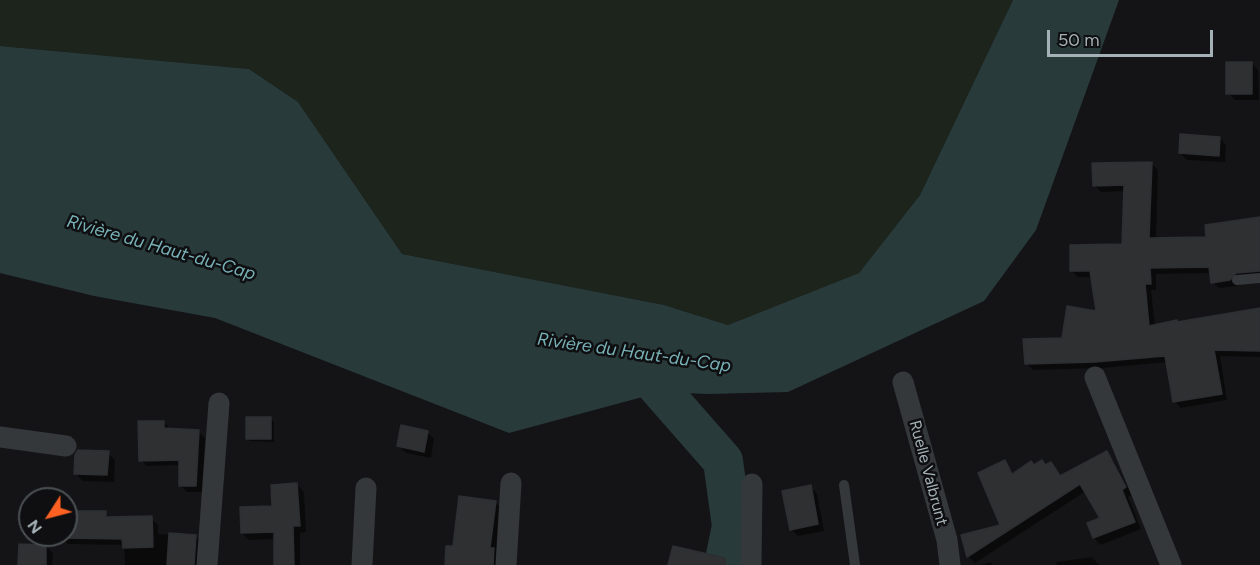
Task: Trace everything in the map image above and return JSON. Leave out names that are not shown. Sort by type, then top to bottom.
[{"type":"street","points":[[1095,377],[1172,565]]},
{"type":"street","name":"Ruelle Valbrunt","points":[[903,382],[947,540],[950,565]]},
{"type":"street","points":[[207,565],[219,403]]},
{"type":"street","points":[[0,437],[66,446]]},
{"type":"street","points":[[506,565],[512,483]]},
{"type":"street","points":[[750,565],[752,484]]},
{"type":"street","points":[[362,565],[366,488]]},
{"type":"lane","points":[[1237,280],[1260,278]]},
{"type":"lane","points":[[844,485],[855,565]]},
{"type":"shaded area","points":[[0,0],[1013,0],[920,195],[859,273],[728,325],[664,305],[402,254],[298,102],[249,69],[0,46]]},
{"type":"water","name":"Rivière du Haut-du-Cap","points":[[1013,0],[1119,0],[1036,230],[984,301],[788,392],[707,394],[661,392],[509,433],[215,318],[94,296],[0,273],[0,46],[249,69],[298,102],[402,254],[664,305],[728,325],[859,273],[920,195]]},
{"type":"building","points":[[1226,62],[1252,62],[1252,94],[1226,94]]},
{"type":"building","points":[[1180,134],[1220,137],[1219,156],[1179,153]]},
{"type":"building","points":[[1152,162],[1149,238],[1206,237],[1205,225],[1260,217],[1260,271],[1236,273],[1230,280],[1211,283],[1209,267],[1150,268],[1151,284],[1145,284],[1149,326],[1260,308],[1260,351],[1214,350],[1222,394],[1173,402],[1165,356],[1095,362],[1025,364],[1023,339],[1062,338],[1067,306],[1096,311],[1090,271],[1070,271],[1070,245],[1122,244],[1124,185],[1093,186],[1092,163]]},
{"type":"building","points":[[246,417],[271,417],[271,439],[246,439]]},
{"type":"building","points":[[138,421],[164,421],[164,428],[199,430],[196,486],[179,486],[179,460],[139,461]]},
{"type":"building","points":[[401,425],[428,431],[424,452],[397,446]]},
{"type":"building","points":[[78,450],[109,451],[107,475],[74,474],[75,455]]},
{"type":"building","points":[[1107,451],[1126,487],[1122,490],[1135,522],[1093,538],[1087,523],[1100,518],[1080,484],[967,557],[961,535],[1000,525],[978,473],[1005,460],[1012,474],[1031,461],[1034,465],[1042,460],[1045,465],[1051,462],[1060,476]]},
{"type":"building","points":[[297,483],[300,526],[293,526],[294,565],[274,565],[274,532],[241,533],[240,507],[272,506],[271,485]]},
{"type":"building","points":[[811,485],[818,524],[790,530],[782,491]]},
{"type":"building","points":[[459,496],[496,501],[490,548],[494,548],[493,565],[445,565],[446,546],[453,546]]},
{"type":"building","points":[[78,511],[106,511],[106,517],[152,516],[153,547],[123,548],[122,539],[78,538]]},
{"type":"building","points":[[169,533],[196,535],[194,565],[167,565]]},
{"type":"building","points":[[673,546],[725,558],[725,565],[668,565]]},
{"type":"building","points":[[19,547],[46,547],[46,565],[18,565]]},
{"type":"waterway","name":"Rivière du Haut-du-Cap","points":[[630,355],[723,461],[732,526],[724,565]]}]
